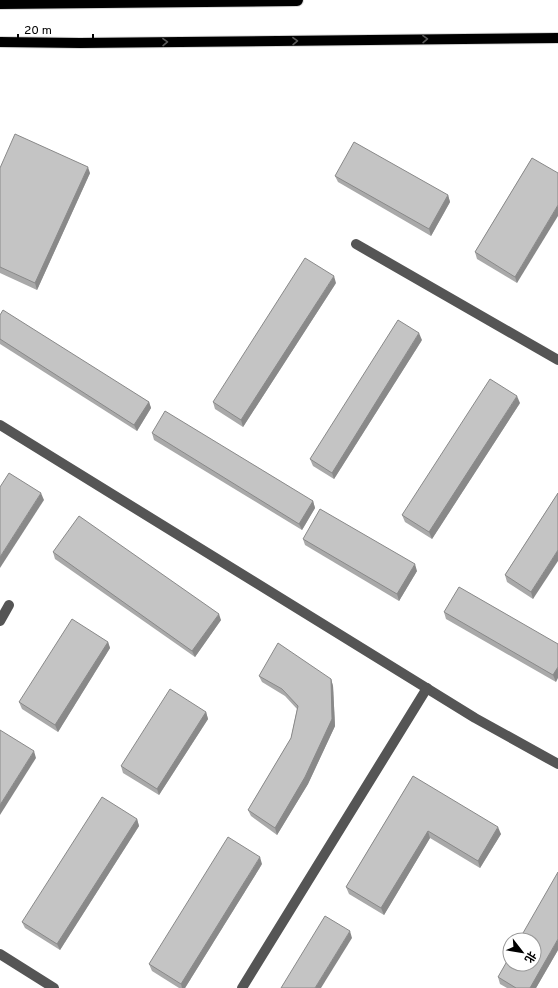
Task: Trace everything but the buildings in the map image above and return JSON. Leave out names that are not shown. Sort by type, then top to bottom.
[{"type":"highway","points":[[0,3],[296,0]]},
{"type":"main road","points":[[0,42],[80,43],[558,38]]},
{"type":"street","points":[[356,244],[558,360]]},
{"type":"street","points":[[0,425],[475,718],[558,764]]},
{"type":"street","points":[[0,621],[9,605]]},
{"type":"street","points":[[242,988],[427,688]]},
{"type":"street","points":[[0,954],[54,988]]}]
